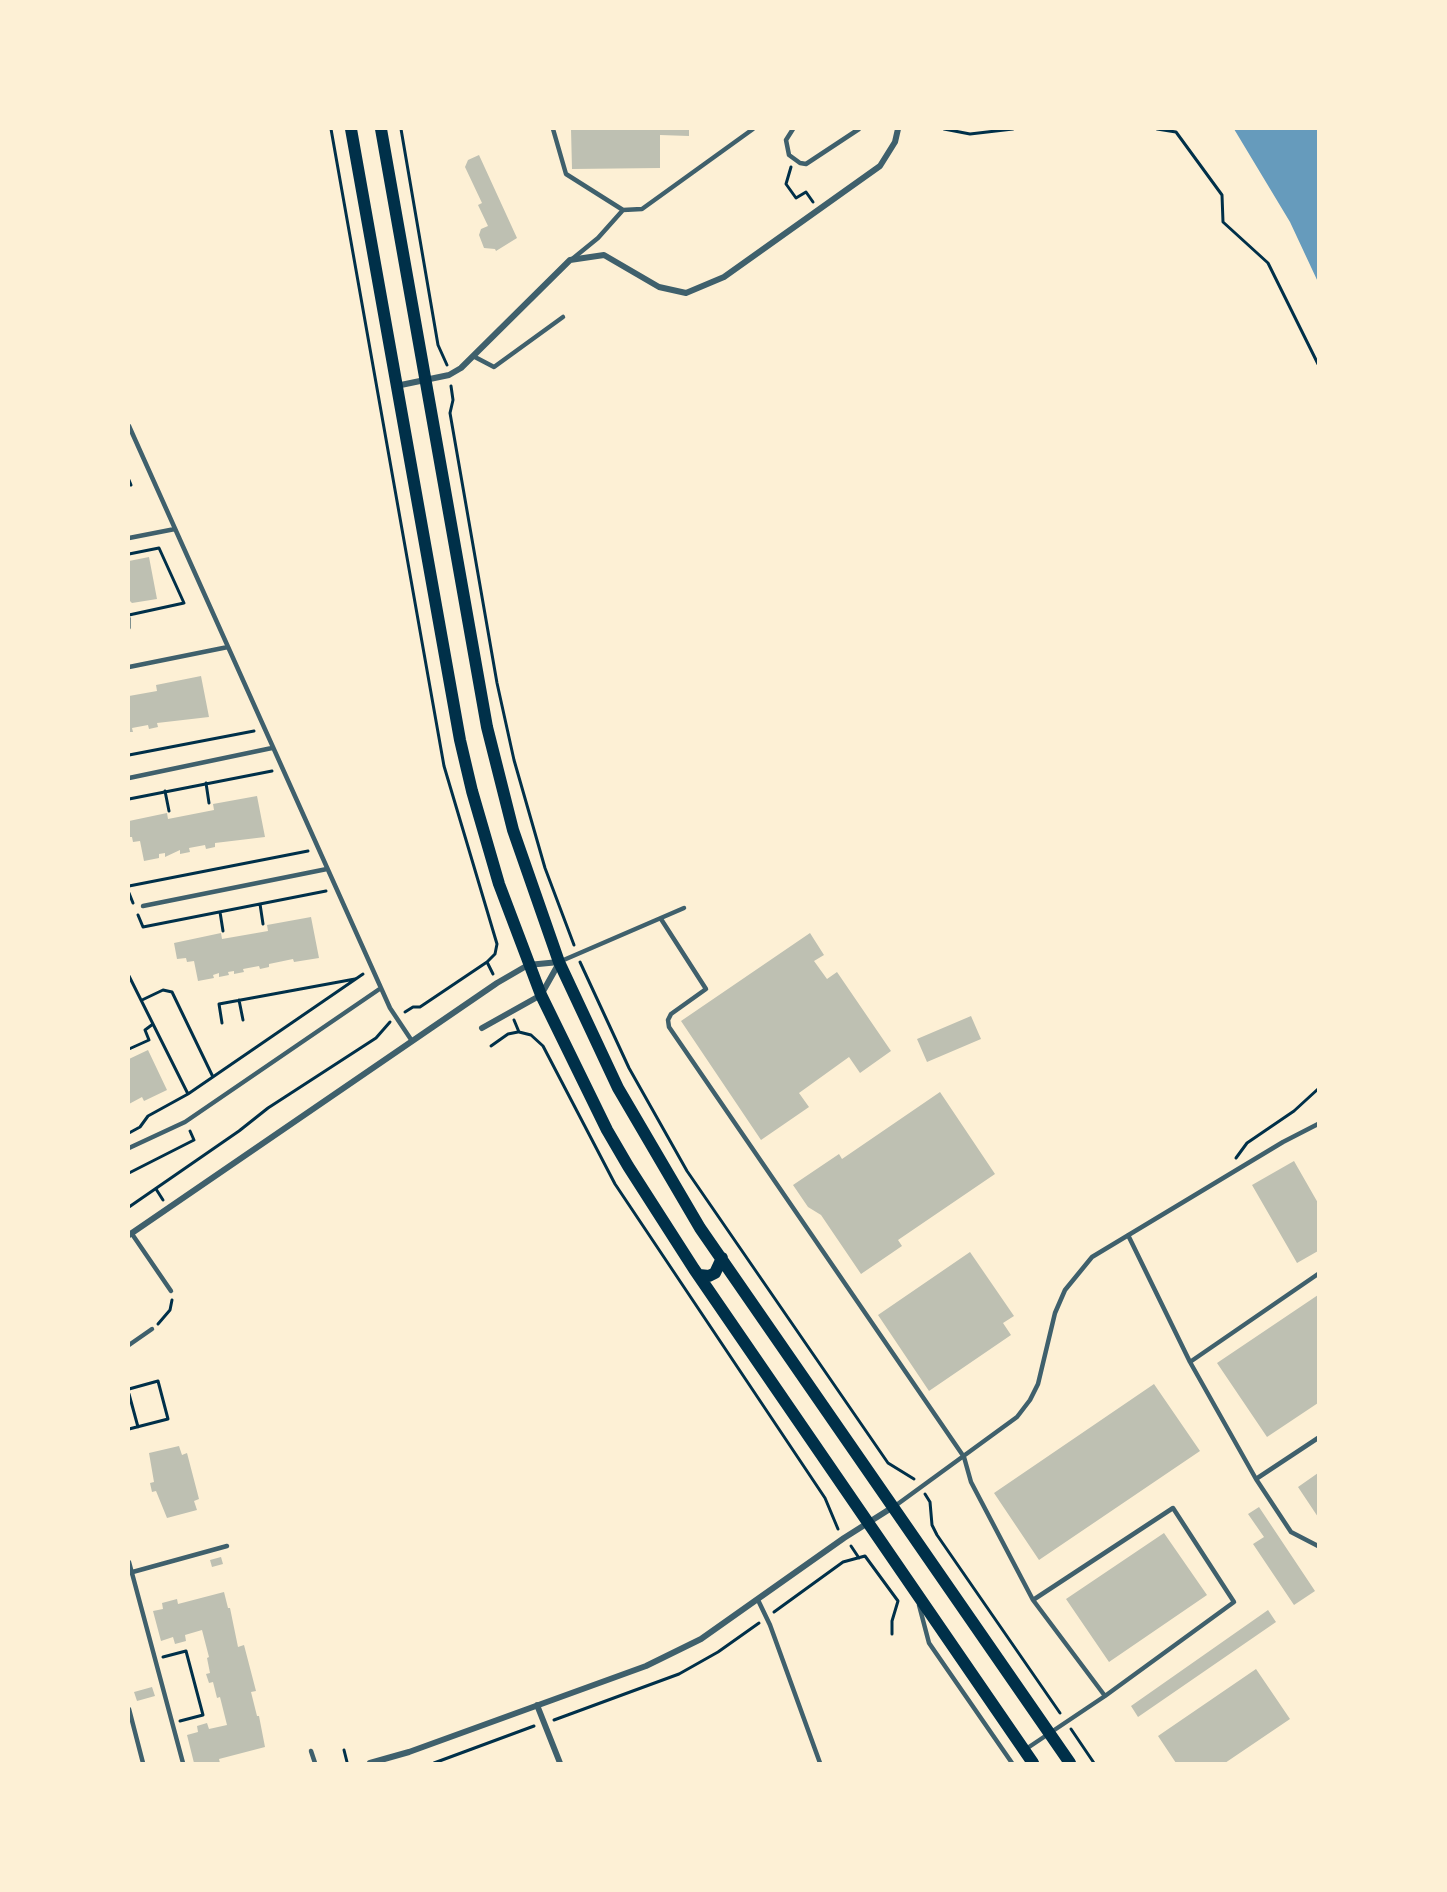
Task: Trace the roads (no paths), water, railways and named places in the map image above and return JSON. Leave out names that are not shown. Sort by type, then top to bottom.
[{"type":"main road","points":[[351,129],[447,680],[467,771],[499,884],[528,965],[607,1130],[699,1275],[1034,1763]]},
{"type":"main road","points":[[381,129],[487,727],[516,842],[559,962],[600,1053],[641,1130],[699,1228],[722,1258],[1070,1763]]},
{"type":"main road","points":[[699,1275],[709,1276],[715,1273],[722,1258]]},
{"type":"street","points":[[396,387],[449,375],[473,356],[570,260],[604,255],[659,287],[686,293],[724,277],[880,166],[896,142],[898,129]]},
{"type":"street","points":[[130,1234],[497,983],[528,965],[559,962]]},
{"type":"street","points":[[482,1028],[541,995],[559,962]]},
{"type":"street","points":[[370,1763],[409,1752],[646,1666],[701,1639],[867,1522],[893,1507]]},
{"type":"street","points":[[537,1705],[560,1763]]},
{"type":"lane","points":[[553,129],[566,174],[623,210],[642,209],[753,129]]},
{"type":"lane","points":[[793,129],[786,140],[786,148],[793,160],[800,163],[813,161],[859,129]]},
{"type":"lane","points":[[570,260],[598,238],[623,210]]},
{"type":"lane","points":[[473,356],[494,367],[563,317]]},
{"type":"lane","points":[[129,426],[381,988],[396,1018],[412,1041]]},
{"type":"lane","points":[[129,538],[175,529]]},
{"type":"lane","points":[[129,667],[228,648]]},
{"type":"lane","points":[[129,778],[272,748]]},
{"type":"lane","points":[[143,906],[327,869]]},
{"type":"lane","points":[[559,962],[684,909]]},
{"type":"lane","points":[[661,919],[706,989],[671,1014],[668,1020],[669,1027],[964,1457],[971,1482],[1034,1600],[1105,1696]]},
{"type":"lane","points":[[129,1148],[185,1122],[381,988]]},
{"type":"lane","points":[[893,1507],[1017,1418],[1030,1400],[1044,1368],[1056,1313],[1065,1290],[1092,1257],[1234,1171],[1318,1124]]},
{"type":"lane","points":[[130,1234],[171,1291]]},
{"type":"lane","points":[[1128,1235],[1190,1362],[1256,1479],[1291,1532],[1318,1546]]},
{"type":"lane","points":[[1190,1362],[1318,1274]]},
{"type":"lane","points":[[129,1345],[152,1329]]},
{"type":"lane","points":[[1256,1479],[1318,1438]]},
{"type":"lane","points":[[1024,1750],[1105,1696],[1234,1602],[1173,1508],[1034,1600]]},
{"type":"lane","points":[[130,1573],[227,1546]]},
{"type":"lane","points":[[129,1562],[130,1573],[183,1763]]},
{"type":"lane","points":[[915,1590],[929,1643],[1012,1763]]},
{"type":"lane","points":[[758,1599],[770,1625],[820,1763]]},
{"type":"lane","points":[[129,1708],[132,1728],[143,1763]]},
{"type":"lane","points":[[311,1751],[315,1763]]},
{"type":"water","points":[[1234,129],[1318,129],[1318,282],[1290,222]]}]
